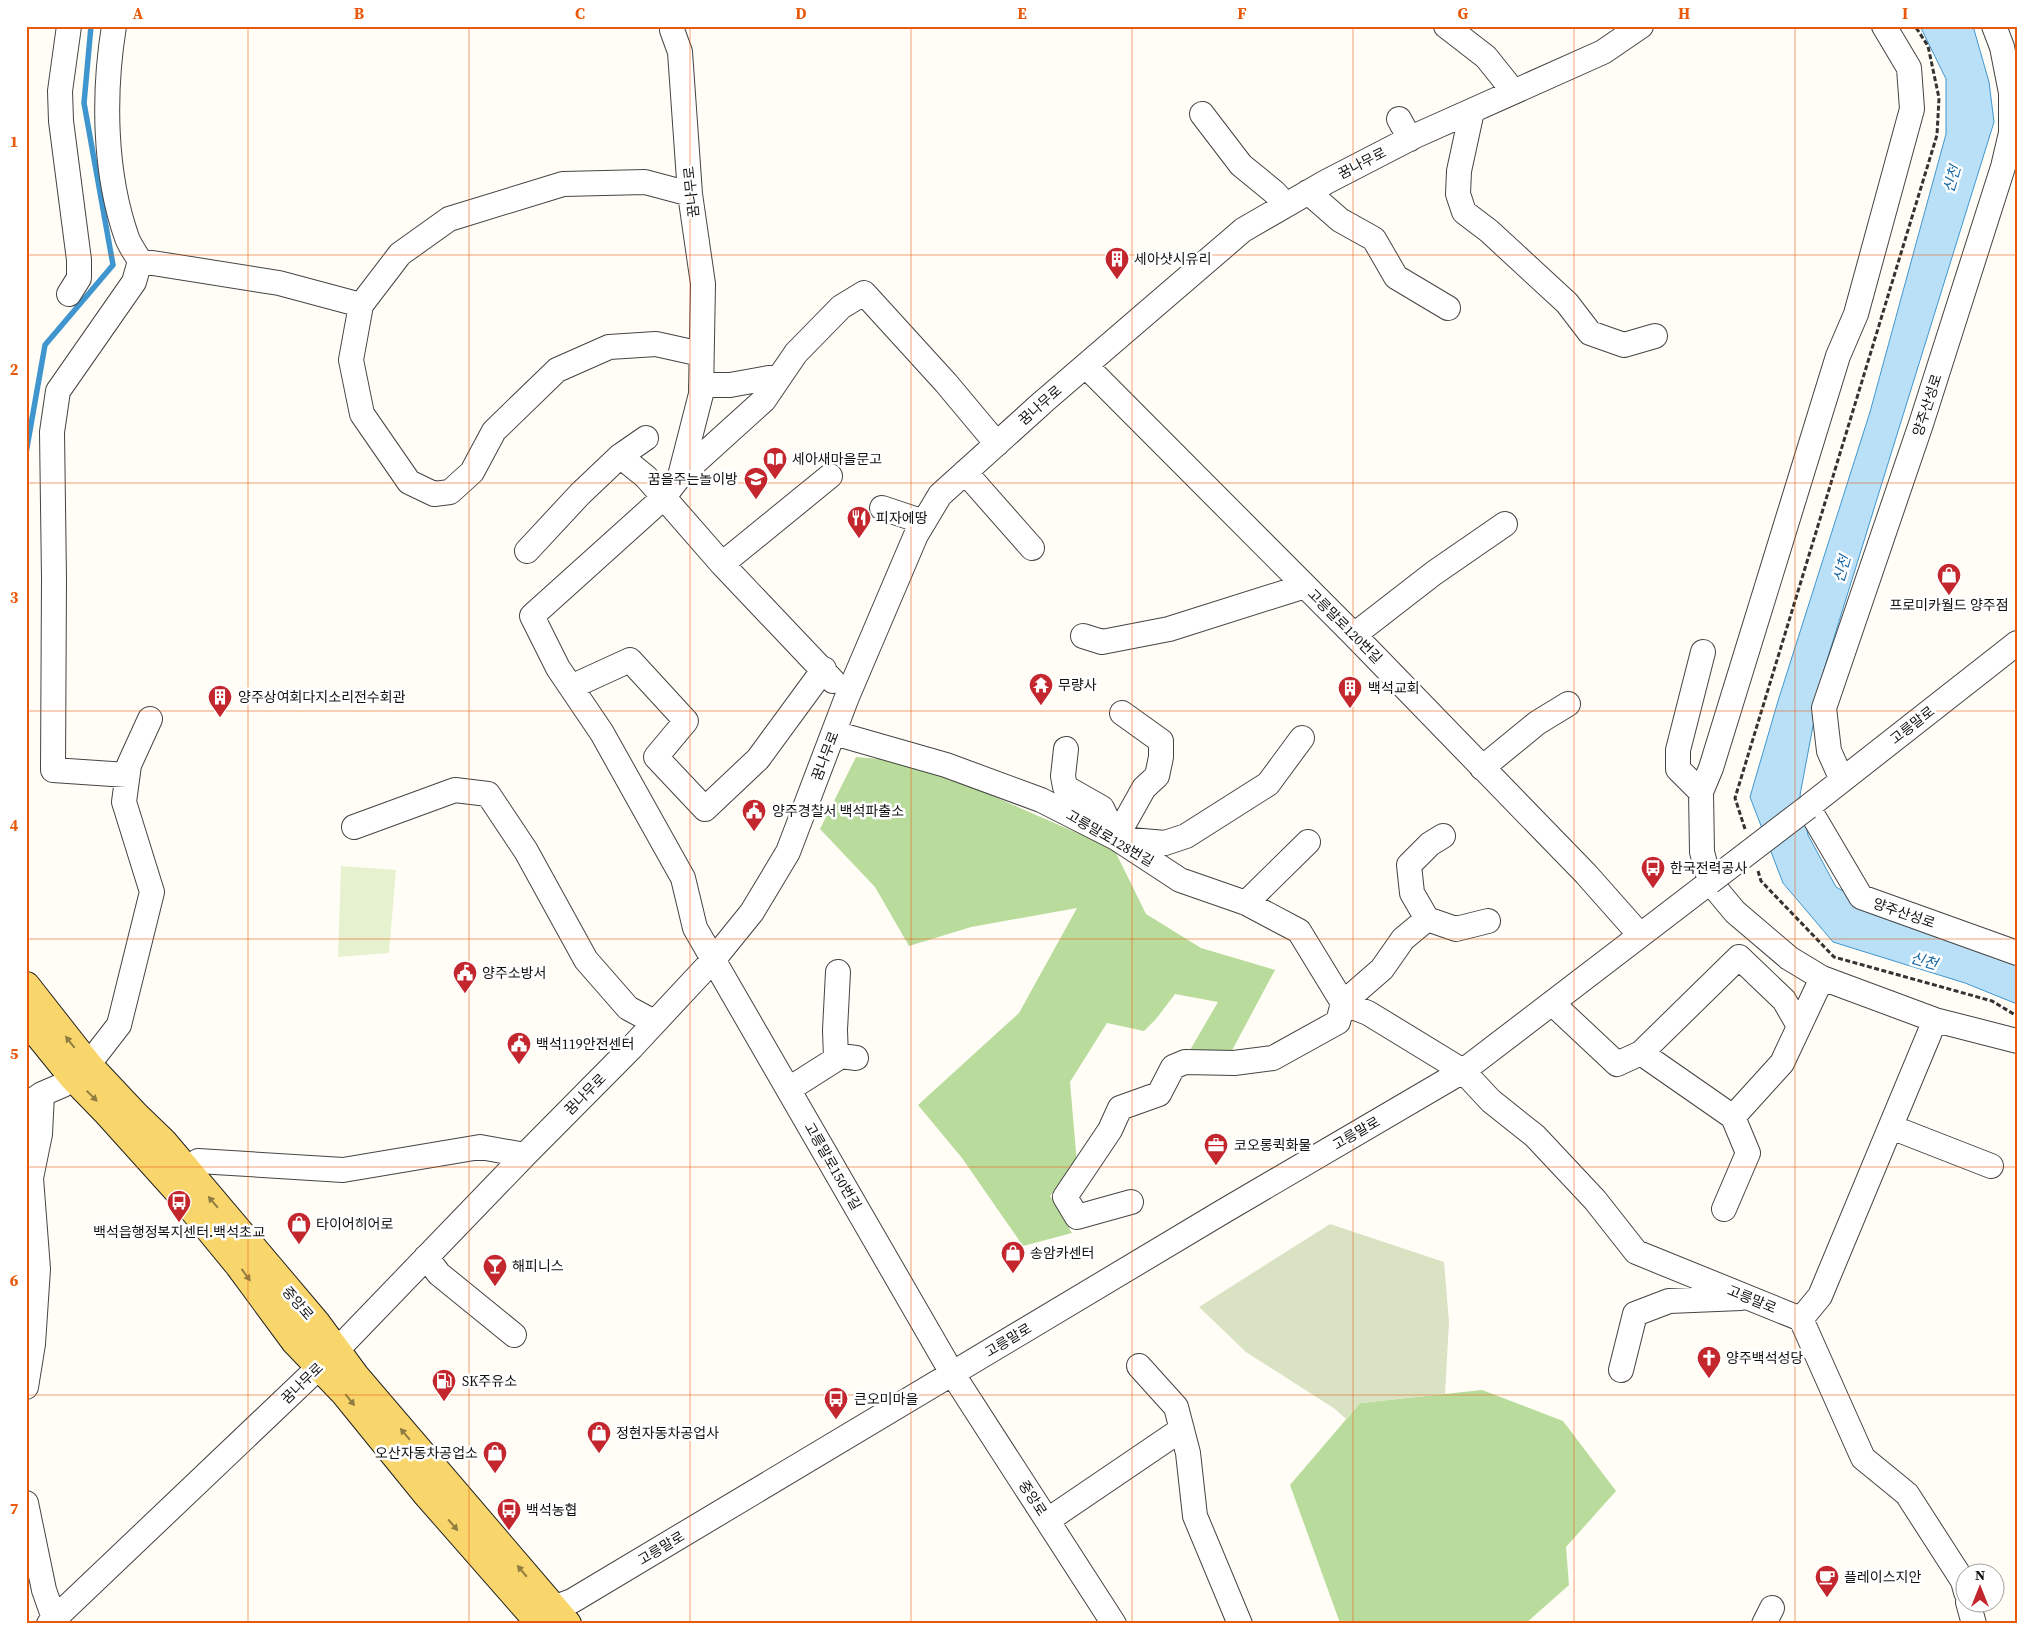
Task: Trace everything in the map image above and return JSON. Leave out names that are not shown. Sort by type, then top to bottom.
[{"type":"main road","name":"중앙로","points":[[28,989],[106,1111],[179,1192],[239,1265],[295,1341],[355,1376],[554,1619]]},
{"type":"main road","name":"중앙로","points":[[26,1019],[80,1071],[135,1115],[163,1142],[186,1169],[327,1358]]},
{"type":"street","points":[[69,26],[60,91],[60,114],[79,260],[79,278],[69,294]]},
{"type":"street","points":[[114,26],[110,52],[107,101],[113,186],[127,240],[140,261],[134,282],[58,391],[52,432],[54,579],[53,770],[127,775]]},
{"type":"street","name":"꿈나무로","points":[[673,26],[672,30],[680,52],[690,194],[703,284],[701,394],[680,476]]},
{"type":"street","points":[[1446,26],[1486,57],[1514,92]]},
{"type":"street","name":"꿈나무로","points":[[53,1622],[327,1358],[632,1047],[714,959],[752,912],[788,852],[847,697],[916,535],[940,495],[1243,230],[1308,192],[1405,129],[1472,111],[1603,52],[1641,26]]},
{"type":"street","points":[[1884,26],[1909,68],[1912,109],[1856,314],[1838,356],[1711,768],[1701,792],[1702,852],[1710,882],[1735,912],[1789,958],[1822,978],[1935,1020],[2017,1041]]},
{"type":"street","name":"양주산성로","points":[[1842,780],[1829,751],[1824,708],[1963,297],[2014,133],[2011,93],[2002,47],[1994,26]]},
{"type":"street","points":[[1472,111],[1459,171],[1458,194],[1464,212],[1489,231],[1567,303],[1590,333],[1624,345],[1655,336]]},
{"type":"street","points":[[1202,114],[1241,165],[1274,192],[1286,205]]},
{"type":"street","points":[[690,194],[646,182],[563,184],[449,219],[400,254],[361,305],[351,360],[362,414],[409,482],[434,494],[450,492],[472,472],[494,431],[557,370],[609,347],[656,344],[701,354]]},
{"type":"street","points":[[1308,192],[1340,220],[1374,239],[1396,277],[1448,308]]},
{"type":"street","points":[[140,261],[279,283],[361,305]]},
{"type":"street","points":[[663,498],[680,476],[764,400],[796,353],[841,307],[864,293],[946,383],[997,444]]},
{"type":"street","name":"고릉말로120번길","points":[[1086,366],[1354,635],[1586,874],[1640,935]]},
{"type":"street","points":[[701,386],[730,385],[780,376]]},
{"type":"street","points":[[528,551],[580,494],[620,456],[646,438]]},
{"type":"street","points":[[620,456],[646,477],[722,564],[824,669],[847,697]]},
{"type":"street","points":[[966,472],[1032,548]]},
{"type":"street","points":[[722,564],[830,476]]},
{"type":"street","name":"고릉말로150번길","points":[[663,498],[532,616],[558,668],[602,733],[683,878],[695,928],[952,1373]]},
{"type":"street","points":[[882,508],[924,522]]},
{"type":"street","points":[[1354,635],[1434,573],[1505,524]]},
{"type":"street","points":[[1083,636],[1102,642],[1169,630],[1305,586]]},
{"type":"street","name":"고릉말로","points":[[554,1619],[572,1601],[1462,1071],[1808,807],[2017,643]]},
{"type":"street","points":[[1701,792],[1678,769],[1678,750],[1703,652]]},
{"type":"street","points":[[571,688],[630,660],[686,721],[656,757],[705,809],[758,759],[824,669]]},
{"type":"street","points":[[1482,768],[1537,723],[1568,704]]},
{"type":"street","points":[[1116,838],[1144,788],[1157,776],[1161,757],[1161,741],[1122,713]]},
{"type":"street","points":[[26,1387],[33,1344],[38,1269],[31,1178],[40,1134],[33,1101],[63,1085],[80,1071],[119,1025],[152,892],[124,802],[129,765],[150,719]]},
{"type":"street","name":"고릉말로128번길","points":[[834,733],[946,765],[1033,797],[1116,838],[1180,880],[1246,903],[1299,932],[1343,1002]]},
{"type":"street","points":[[1116,838],[1165,843],[1186,836],[1268,784],[1302,738]]},
{"type":"street","points":[[1066,748],[1063,776],[1065,786],[1102,808],[1116,838]]},
{"type":"street","points":[[354,827],[455,790],[488,794],[526,851],[586,960],[628,1008],[654,1022]]},
{"type":"street","name":"양주산성로","points":[[1808,807],[1861,898],[2017,953]]},
{"type":"street","points":[[1444,836],[1430,844],[1409,865],[1412,892],[1427,919],[1456,929],[1488,921]]},
{"type":"street","points":[[1246,903],[1308,842]]},
{"type":"street","points":[[1131,1202],[1077,1217],[1065,1197],[1110,1130],[1120,1108],[1159,1094],[1173,1067],[1185,1062],[1234,1063],[1273,1058],[1338,1022],[1343,1002],[1382,969],[1403,939],[1427,919]]},
{"type":"street","points":[[1552,1002],[1617,1064],[1641,1053],[1739,957],[1784,1000],[1799,1026]]},
{"type":"street","points":[[789,1088],[846,1059],[835,1030],[838,972]]},
{"type":"street","points":[[1733,1117],[1782,1063],[1822,978]]},
{"type":"street","points":[[1343,1002],[1368,1013],[1462,1071]]},
{"type":"street","points":[[1935,1020],[1820,1296],[1801,1319],[1863,1458],[1907,1494],[1956,1570]]},
{"type":"street","points":[[1641,1053],[1733,1117],[1748,1153],[1724,1209]]},
{"type":"street","name":"고릉말로","points":[[1462,1071],[1492,1101],[1535,1136],[1595,1200],[1636,1252],[1801,1319]]},
{"type":"street","points":[[1891,1127],[1991,1166]]},
{"type":"street","points":[[186,1169],[198,1162],[344,1170],[480,1148],[524,1155]]},
{"type":"street","points":[[426,1256],[439,1274],[514,1335]]},
{"type":"street","points":[[1621,1370],[1635,1314],[1669,1301],[1750,1297]]},
{"type":"street","points":[[1139,1366],[1176,1407],[1188,1452],[1195,1516],[1240,1624]]},
{"type":"street","name":"중앙로","points":[[952,1373],[1114,1624]]},
{"type":"street","points":[[1048,1520],[1182,1428]]},
{"type":"street","points":[[26,1503],[44,1590],[53,1622]]},
{"type":"green space","points":[[856,757],[915,762],[1114,849],[1146,914],[1201,948],[1275,970],[1229,1056],[1190,1050],[1218,1002],[1175,994],[1144,1031],[1107,1023],[1070,1082],[1077,1164],[1050,1196],[1072,1233],[1023,1246],[962,1158],[918,1105],[1019,1013],[1077,908],[971,927],[909,946],[875,887],[820,829]]},
{"type":"green space","points":[[341,866],[396,870],[389,953],[338,957]]},
{"type":"green space","points":[[1330,1224],[1444,1262],[1449,1322],[1445,1394],[1360,1403],[1346,1419],[1335,1409],[1246,1352],[1199,1307]]},
{"type":"green space","points":[[1482,1390],[1563,1421],[1616,1491],[1566,1547],[1569,1585],[1525,1624],[1338,1624],[1340,1623],[1290,1485],[1360,1403]]},
{"type":"water","name":"신천","points":[[1920,26],[1973,26],[1989,82],[1994,122],[1823,673],[1800,795],[1808,835],[1836,887],[1902,924],[2017,960],[2017,1004],[1965,983],[1833,942],[1783,883],[1750,797],[1778,701],[1870,412],[1946,134],[1946,79]]},
{"type":"waterway","points":[[26,453],[45,345],[113,265],[84,103],[91,26]]},
{"type":"place","name":"세아샷시유리","points":[[1117,280]]},
{"type":"place","name":"세아새마을문고","points":[[775,480]]},
{"type":"place","name":"꿈을주는놀이방","points":[[756,500]]},
{"type":"place","name":"피자에땅","points":[[859,539]]},
{"type":"place","name":"프로미카월드 양주점","points":[[1949,596]]},
{"type":"place","name":"무량사","points":[[1041,706]]},
{"type":"place","name":"백석교회","points":[[1350,709]]},
{"type":"place","name":"양주상여회다지소리전수회관","points":[[220,718]]},
{"type":"place","name":"양주경찰서 백석파출소","points":[[754,832]]},
{"type":"place","name":"한국전력공사","points":[[1653,889]]},
{"type":"place","name":"양주소방서","points":[[465,994]]},
{"type":"place","name":"백석119안전센터","points":[[519,1065]]},
{"type":"place","name":"코오롱퀵화물","points":[[1216,1166]]},
{"type":"place","name":"백석읍행정복지센터.백석초교","points":[[179,1223]]},
{"type":"place","name":"타이어히어로","points":[[299,1245]]},
{"type":"place","name":"송암카센터","points":[[1013,1274]]},
{"type":"place","name":"해피니스","points":[[495,1287]]},
{"type":"place","name":"양주백석성당","points":[[1709,1379]]},
{"type":"place","name":"SK주유소","points":[[444,1402]]},
{"type":"place","name":"큰오미마을","points":[[836,1420]]},
{"type":"place","name":"정현자동차공업사","points":[[599,1454]]},
{"type":"place","name":"오산자동차공업소","points":[[495,1474]]},
{"type":"place","name":"백석농협","points":[[509,1531]]},
{"type":"place","name":"플레이스지안","points":[[1827,1598]]}]
